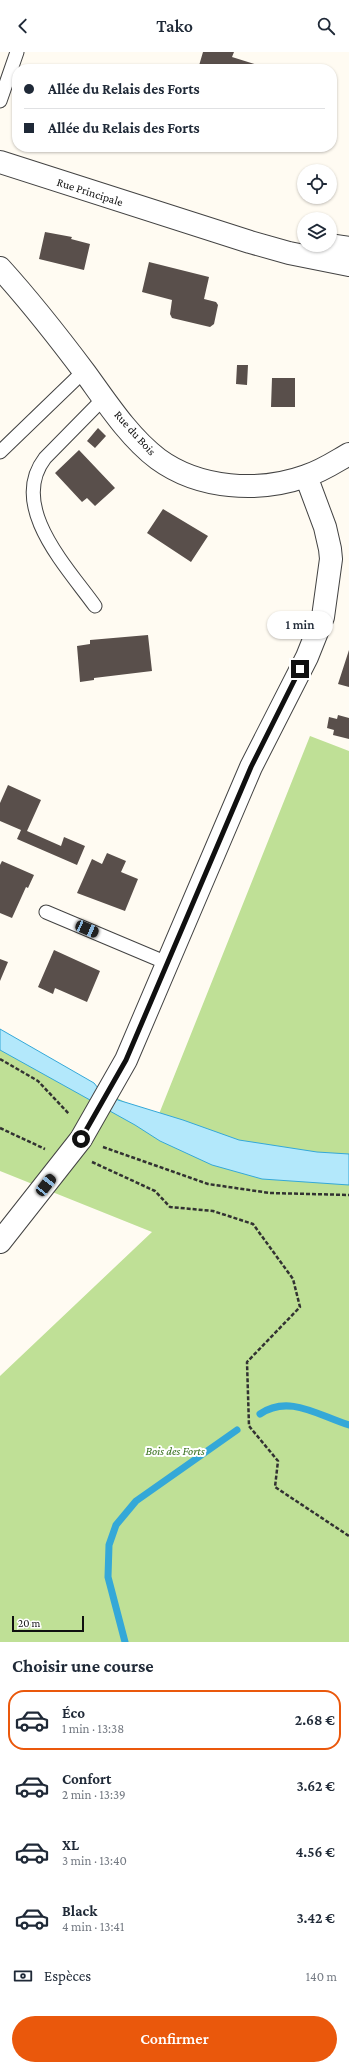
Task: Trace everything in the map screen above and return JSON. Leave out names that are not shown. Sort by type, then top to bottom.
[{"type":"street","name":"Rue Principale","points":[[0,162],[270,248],[349,265]]},
{"type":"street","name":"Rue Principale","points":[[180,220],[297,240]]},
{"type":"street","points":[[337,246],[349,248]]},
{"type":"street","name":"Rue du Bois","points":[[0,268],[84,371],[104,398],[148,450],[158,459],[188,476],[210,482],[235,485],[265,484],[306,476],[330,466],[349,454]]},
{"type":"street","points":[[0,1242],[72,1151],[114,1083],[251,767],[307,657],[323,617],[331,560],[330,549],[325,527],[306,476]]},
{"type":"lane","points":[[13,64],[17,52]]},
{"type":"lane","points":[[0,102],[12,67]]},
{"type":"lane","points":[[0,452],[84,371]]},
{"type":"lane","points":[[94,606],[41,527],[35,508],[32,488],[38,467],[45,458],[104,398]]},
{"type":"lane","points":[[46,912],[167,963]]},
{"type":"path","points":[[0,1059],[38,1081],[67,1111],[72,1151]]},
{"type":"path","points":[[0,1128],[42,1147],[72,1151],[208,1184],[270,1193],[349,1195]]},
{"type":"path","points":[[72,1151],[155,1191],[170,1207],[213,1211],[253,1224],[293,1279],[300,1307],[247,1362],[249,1426],[278,1461],[275,1487],[349,1536]]},
{"type":"green space","name":"Bois des Forts","points":[[310,736],[349,751],[349,1642],[0,1642],[0,1376],[152,1232],[0,1171],[0,1036],[157,1119]]},
{"type":"water","points":[[0,1029],[94,1083],[98,1088],[118,1100],[183,1120],[239,1140],[317,1152],[349,1154],[349,1185],[262,1179],[212,1165],[160,1141],[135,1125],[0,1050]]},
{"type":"building","points":[[203,52],[234,52],[232,57],[254,64],[199,64]]},
{"type":"building","points":[[45,232],[72,237],[71,239],[90,244],[84,270],[39,259]]},
{"type":"building","points":[[149,262],[209,277],[204,299],[216,302],[218,305],[214,324],[210,327],[172,318],[170,314],[172,300],[142,292]]},
{"type":"building","points":[[237,365],[248,365],[247,385],[236,384]]},
{"type":"building","points":[[272,378],[295,378],[295,407],[271,407]]},
{"type":"building","points":[[98,428],[106,436],[95,448],[87,441]]},
{"type":"building","points":[[79,450],[115,488],[95,506],[87,498],[82,502],[55,473]]},
{"type":"building","points":[[163,509],[208,536],[191,562],[147,533]]},
{"type":"building","points":[[148,635],[152,671],[94,678],[94,680],[80,682],[77,646],[90,644],[90,640]]},
{"type":"building","points":[[349,650],[349,687],[338,684]]},
{"type":"building","points":[[338,715],[349,718],[349,739],[333,735],[334,730],[327,728],[329,717],[337,719]]},
{"type":"building","points":[[8,785],[41,800],[27,831],[61,846],[64,837],[85,846],[77,865],[17,839],[21,830],[0,821],[0,803]]},
{"type":"building","points":[[107,853],[126,861],[121,872],[138,879],[125,911],[77,893],[92,859],[102,864]]},
{"type":"building","points":[[2,861],[34,875],[28,888],[26,887],[12,918],[0,913],[0,865]]},
{"type":"building","points":[[54,950],[100,971],[87,1002],[55,988],[53,994],[38,987]]},
{"type":"building","points":[[0,959],[8,962],[0,981]]},
{"type":"waterway","points":[[260,1414],[271,1408],[293,1406],[315,1412],[349,1425]]},
{"type":"waterway","points":[[125,1642],[108,1577],[109,1545],[116,1525],[136,1501],[237,1430]]},
{"type":"route","points":[[81,1139],[126,1060],[251,767],[300,669]]}]
